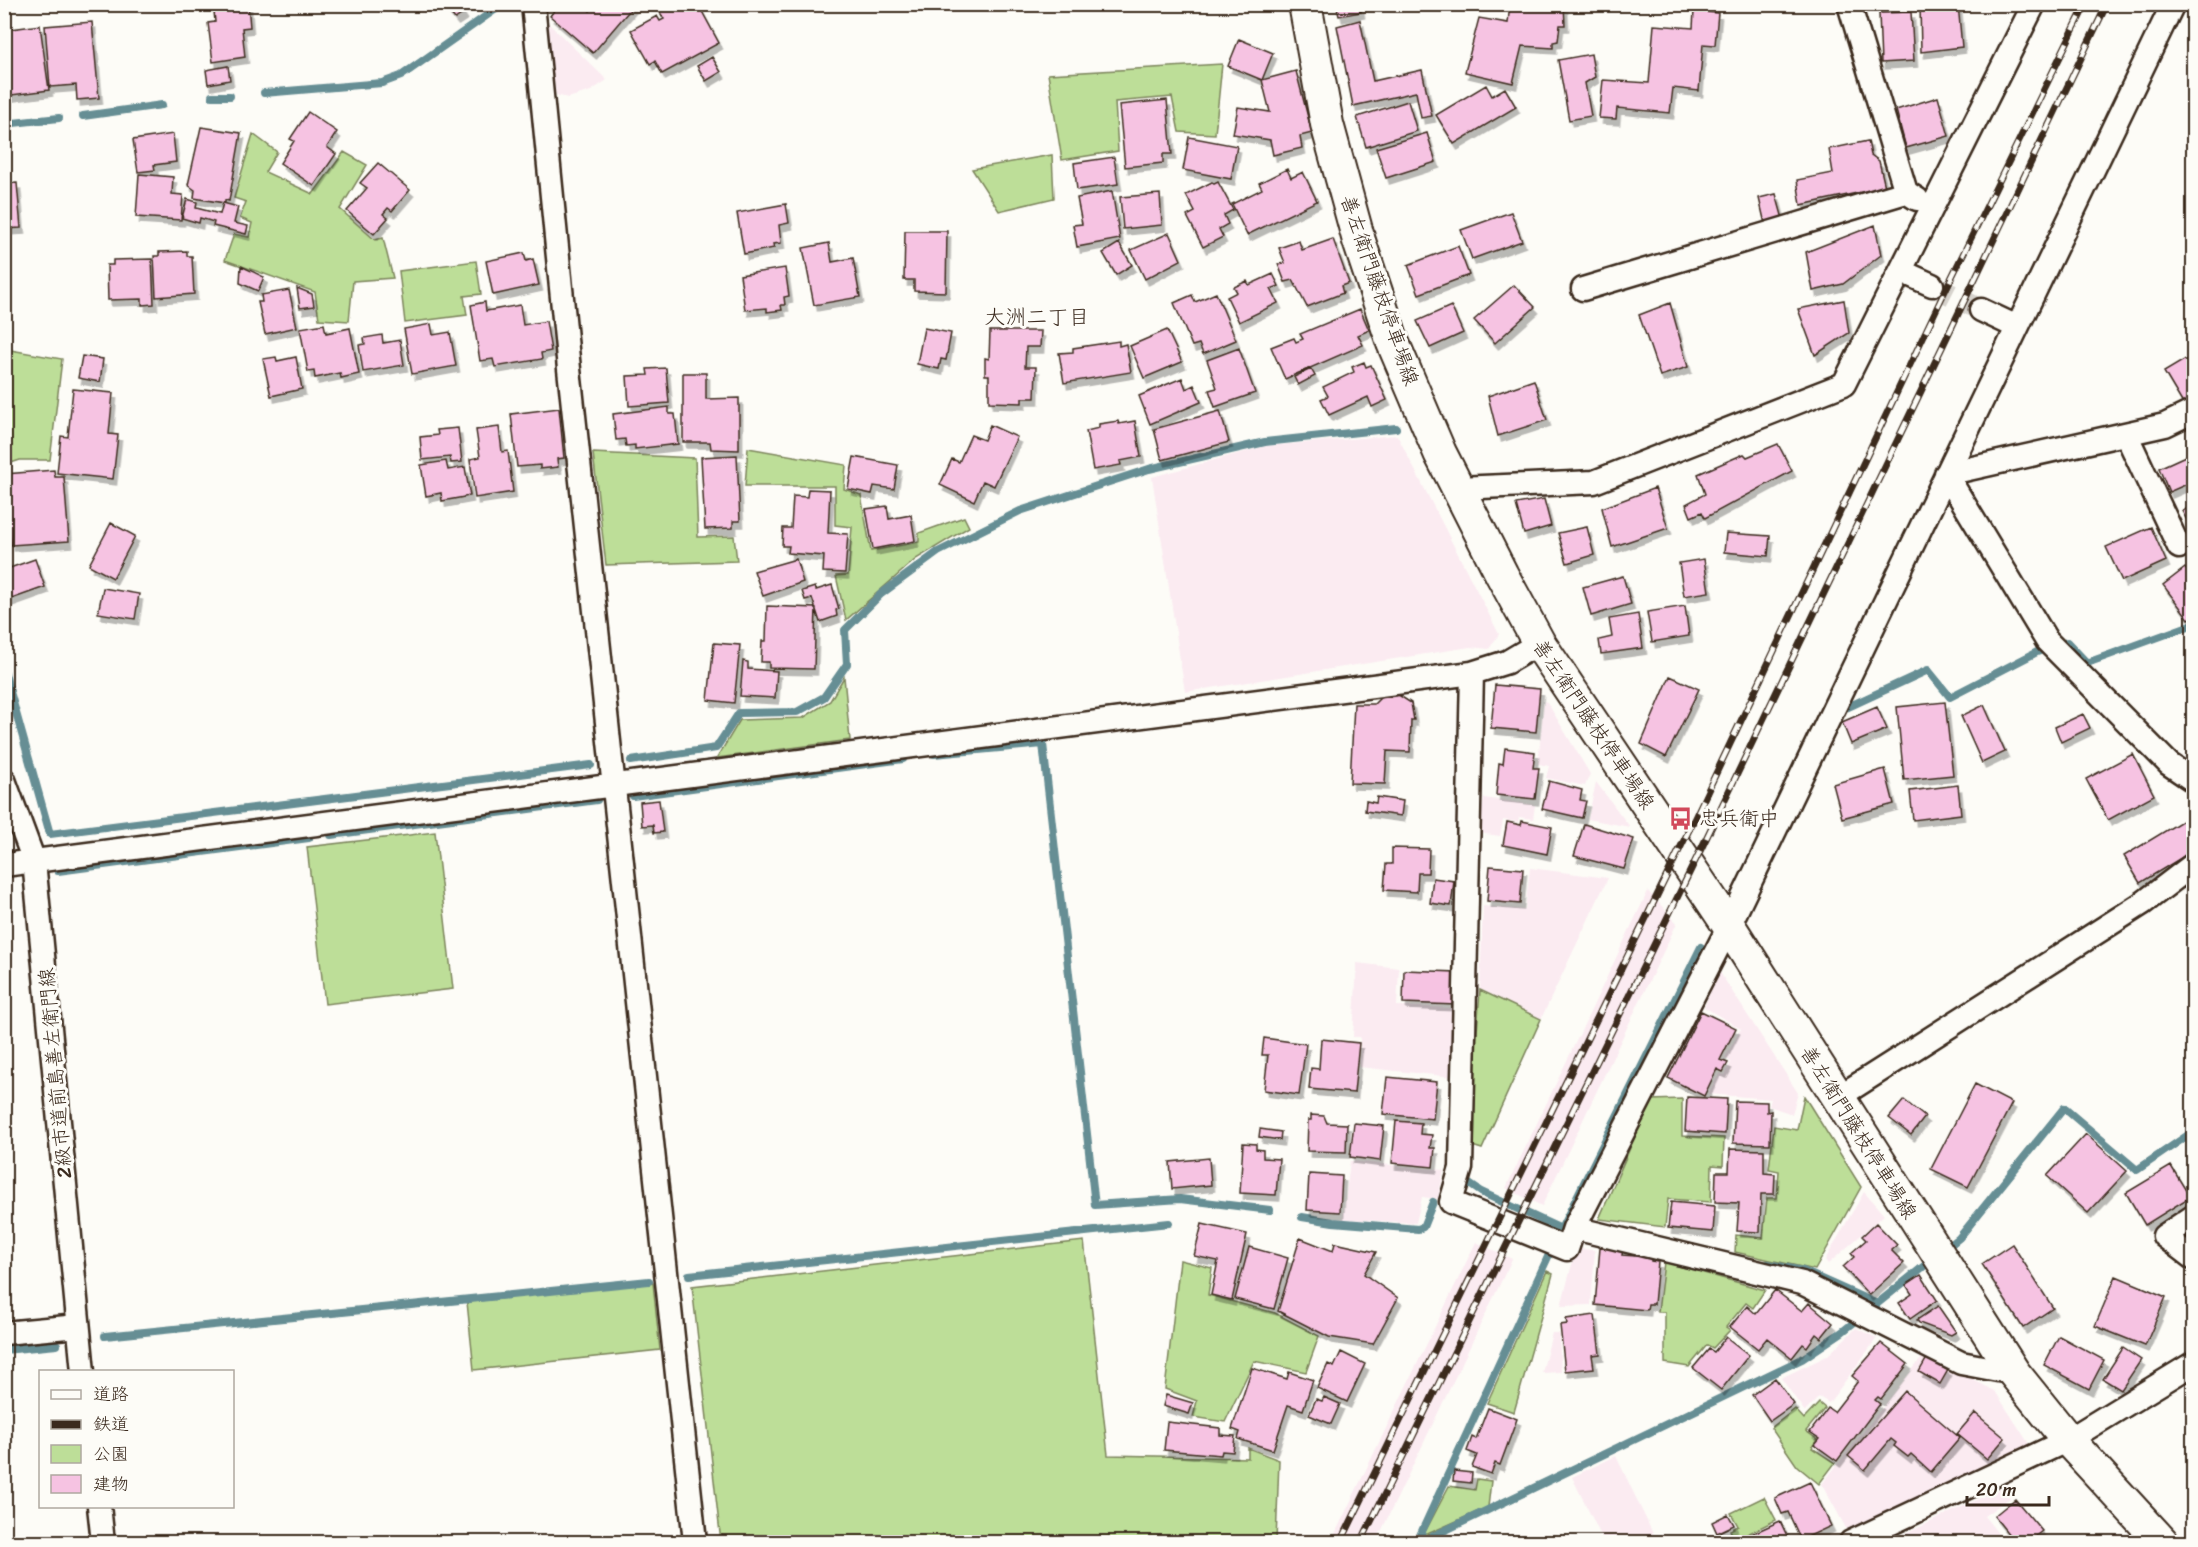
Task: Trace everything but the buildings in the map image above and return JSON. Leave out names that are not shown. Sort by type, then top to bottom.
[{"type":"main road","name":"善左衛門藤枝停車場線","points":[[1305,4],[1328,124],[1359,240],[1393,343],[1458,488],[1539,643],[1730,926],[1837,1098],[2014,1373],[2068,1440],[2162,1542]]},
{"type":"street","points":[[533,4],[569,369],[695,1542]]},
{"type":"street","points":[[1849,4],[1906,192],[1933,209]]},
{"type":"street","points":[[1458,488],[1594,482],[1844,384],[2034,4]]},
{"type":"street","points":[[1472,673],[1461,1168],[1451,1202],[1567,1249],[1574,1228],[1730,926],[2173,4]]},
{"type":"street","points":[[1583,289],[1906,192]]},
{"type":"street","points":[[1901,271],[1932,285]]},
{"type":"street","points":[[1981,310],[2017,327]]},
{"type":"street","points":[[1946,474],[2165,425],[2193,411]]},
{"type":"street","points":[[2126,434],[2179,547]]},
{"type":"street","points":[[1946,474],[2048,641],[2169,764],[2193,781]]},
{"type":"street","points":[[4,865],[1472,673],[1507,662],[1539,643]]},
{"type":"street","name":"2級市道前島善左衛門線","points":[[4,780],[34,861],[83,1370]]},
{"type":"street","points":[[1837,1098],[2143,903],[2193,864]]},
{"type":"street","points":[[2193,1216],[2164,1236],[2193,1259]]},
{"type":"street","points":[[1574,1228],[1802,1283],[1961,1363],[2014,1373]]},
{"type":"street","points":[[4,1333],[78,1326]]},
{"type":"street","points":[[1851,1542],[2068,1440],[2193,1363]]},
{"type":"street","points":[[99,1508],[103,1542]]},
{"type":"shaded area","points":[[546,21],[607,80],[591,91],[568,98],[556,95]]},
{"type":"shaded area","points":[[1397,435],[1499,634],[1489,649],[1470,647],[1185,692],[1152,477],[1266,446]]},
{"type":"shaded area","points":[[1544,701],[1547,702],[1590,774],[1585,786],[1546,778],[1549,766],[1538,764]]},
{"type":"shaded area","points":[[1596,782],[1630,827],[1588,819]]},
{"type":"shaded area","points":[[1484,798],[1535,805],[1533,819],[1519,817],[1518,822],[1503,820],[1500,836],[1478,833]]},
{"type":"shaded area","points":[[1530,868],[1608,878],[1541,1019],[1480,990],[1483,906],[1525,910]]},
{"type":"shaded area","points":[[1648,891],[1677,923],[1542,1206],[1506,1188]]},
{"type":"shaded area","points":[[1357,963],[1399,968],[1397,1006],[1456,1008],[1453,1077],[1359,1067],[1360,1037],[1353,1037]]},
{"type":"shaded area","points":[[1719,971],[1798,1093],[1792,1114],[1769,1106],[1771,1099],[1708,1094],[1720,1073],[1725,1075],[1731,1062],[1725,1058],[1741,1029],[1704,1007]]},
{"type":"shaded area","points":[[1350,1161],[1444,1170],[1438,1199],[1422,1197],[1416,1223],[1343,1219]]},
{"type":"shaded area","points":[[1864,1192],[1884,1215],[1828,1264],[1825,1260]]},
{"type":"shaded area","points":[[1476,1242],[1512,1259],[1376,1542],[1331,1542]]},
{"type":"shaded area","points":[[1576,1249],[1595,1250],[1591,1305],[1561,1306]]},
{"type":"shaded area","points":[[1856,1328],[1877,1338],[1829,1403],[1819,1397],[1805,1412],[1781,1378],[1827,1356]]},
{"type":"shaded area","points":[[1552,1333],[1559,1333],[1561,1372],[1542,1373]]},
{"type":"shaded area","points":[[1924,1355],[1995,1391],[2029,1444],[1848,1532],[1822,1484]]},
{"type":"shaded area","points":[[1616,1456],[1657,1542],[1604,1542],[1572,1477]]},
{"type":"shaded area","points":[[2003,1487],[2010,1498],[1984,1516],[2005,1542],[1889,1542]]},
{"type":"green space","points":[[1222,64],[1215,134],[1179,132],[1172,97],[1115,102],[1118,151],[1062,160],[1048,74]]},
{"type":"green space","points":[[253,134],[277,152],[265,172],[313,194],[344,152],[367,165],[340,209],[375,240],[383,238],[393,278],[353,281],[349,321],[319,319],[315,292],[225,260],[234,234],[249,237],[252,223],[240,218],[246,202],[234,198]]},
{"type":"green space","points":[[1052,155],[1054,198],[999,211],[972,169]]},
{"type":"green space","points":[[476,261],[481,294],[464,296],[467,315],[405,323],[399,271]]},
{"type":"green space","points":[[5,349],[62,359],[50,460],[20,460],[5,465]]},
{"type":"green space","points":[[748,448],[846,465],[844,489],[861,495],[871,551],[919,542],[919,533],[964,517],[969,527],[916,559],[846,620],[836,576],[848,575],[852,527],[835,525],[835,486],[745,486]]},
{"type":"green space","points":[[593,453],[695,458],[698,537],[734,536],[737,561],[606,565]]},
{"type":"green space","points":[[844,677],[850,740],[717,758],[740,720],[803,718],[830,701]]},
{"type":"green space","points":[[435,832],[453,989],[325,1004],[307,847]]},
{"type":"green space","points":[[1480,990],[1541,1019],[1482,1149],[1469,1145]]},
{"type":"green space","points":[[1804,1096],[1861,1187],[1815,1270],[1735,1252],[1736,1235],[1763,1238],[1767,1198],[1777,1198],[1779,1171],[1769,1169],[1774,1126],[1797,1130]]},
{"type":"green space","points":[[1682,1099],[1682,1136],[1724,1138],[1723,1166],[1712,1165],[1711,1202],[1668,1199],[1665,1227],[1599,1219],[1651,1100]]},
{"type":"green space","points":[[1084,1241],[1108,1455],[1248,1458],[1248,1448],[1279,1460],[1276,1542],[721,1542],[692,1286]]},
{"type":"green space","points":[[1180,1260],[1212,1268],[1208,1295],[1275,1313],[1319,1336],[1306,1372],[1254,1361],[1225,1422],[1193,1417],[1197,1401],[1165,1389]]},
{"type":"green space","points":[[1664,1262],[1765,1290],[1753,1308],[1746,1303],[1726,1327],[1730,1330],[1713,1348],[1707,1345],[1689,1367],[1665,1363],[1665,1312],[1658,1312]]},
{"type":"green space","points":[[1547,1271],[1553,1274],[1514,1412],[1487,1403]]},
{"type":"green space","points":[[653,1283],[660,1350],[474,1370],[467,1302]]},
{"type":"green space","points":[[1819,1403],[1825,1408],[1806,1431],[1818,1440],[1812,1448],[1835,1463],[1819,1484],[1797,1466],[1771,1428],[1795,1409],[1804,1419]]},
{"type":"green space","points":[[1477,1479],[1491,1481],[1488,1507],[1423,1536],[1449,1486],[1475,1490]]},
{"type":"green space","points":[[1764,1497],[1776,1520],[1735,1540],[1730,1530],[1738,1526],[1731,1513]]},
{"type":"waterway","points":[[264,93],[382,83],[401,76],[503,4]]},
{"type":"waterway","points":[[212,96],[230,96]]},
{"type":"waterway","points":[[83,116],[162,105]]},
{"type":"waterway","points":[[4,124],[59,118]]},
{"type":"waterway","points":[[631,761],[716,748],[739,713],[797,712],[824,697],[847,664],[845,630],[881,594],[938,552],[1020,511],[1149,469],[1265,442],[1396,428]]},
{"type":"waterway","points":[[1848,707],[1928,670],[1950,697],[2037,652],[2067,642],[2087,663],[2194,624]]},
{"type":"waterway","points":[[4,670],[50,834],[591,765]]},
{"type":"waterway","points":[[934,754],[1043,744],[1095,1205],[1180,1199],[1270,1210]]},
{"type":"waterway","points":[[633,796],[903,759]]},
{"type":"waterway","points":[[331,835],[597,800]]},
{"type":"waterway","points":[[58,871],[309,838]]},
{"type":"waterway","points":[[1465,1181],[1481,1192],[1561,1229],[1701,947]]},
{"type":"waterway","points":[[1944,1250],[1959,1238],[2064,1108],[2137,1170],[2194,1131]]},
{"type":"waterway","points":[[1302,1217],[1418,1229],[1423,1227],[1433,1202]]},
{"type":"waterway","points":[[689,1275],[1169,1223]]},
{"type":"waterway","points":[[1417,1542],[1553,1246]]},
{"type":"waterway","points":[[1421,1542],[1802,1359],[1842,1332],[1934,1258]]},
{"type":"waterway","points":[[1768,1264],[1803,1271],[1877,1304]]},
{"type":"waterway","points":[[105,1336],[649,1281]]},
{"type":"waterway","points":[[4,1350],[57,1345]]},
{"type":"tunnel","points":[[1932,285],[1981,310]]},
{"type":"railway","points":[[1341,1542],[1692,824],[1944,293],[2086,4]]},
{"type":"railway","points":[[1361,1542],[1703,845],[2107,4]]},
{"type":"place","name":"忠兵衛中","points":[[1681,818]]},
{"type":"district","name":"大洲二丁目","points":[[1037,317]]}]
